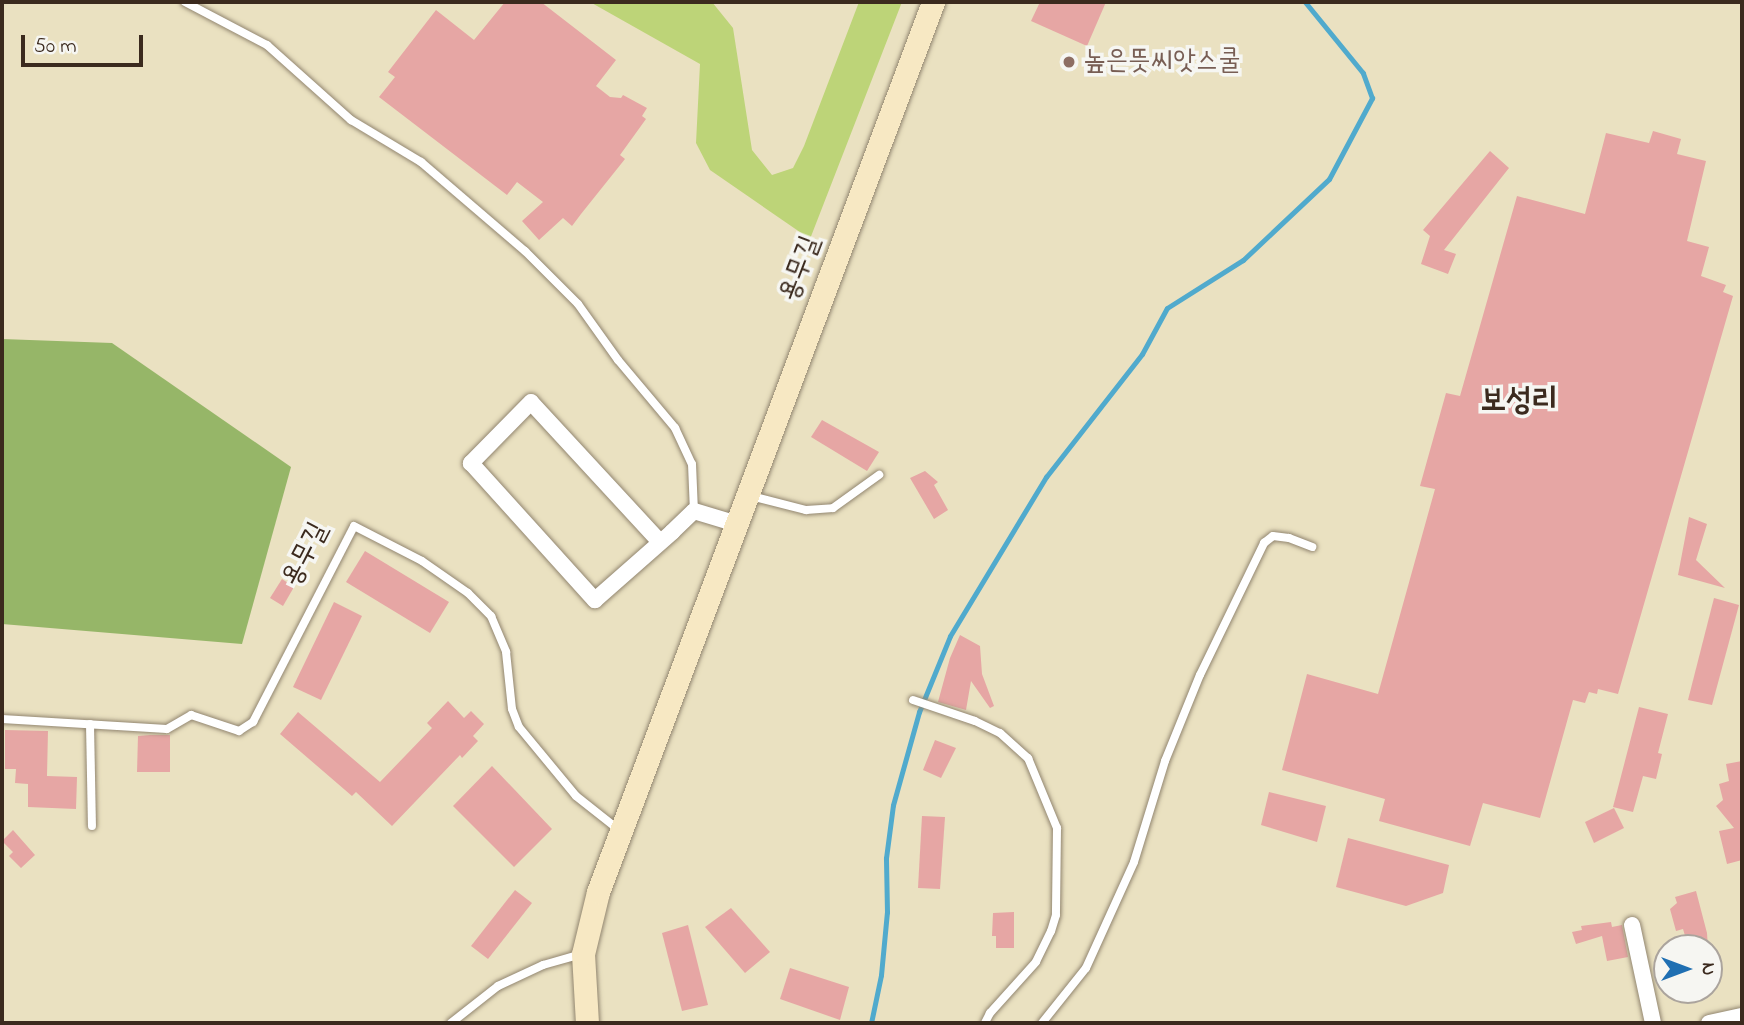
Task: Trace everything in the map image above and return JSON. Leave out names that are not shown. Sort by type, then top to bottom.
[{"type":"street","name":"용무길","points":[[587,1023],[583,954],[598,892],[933,2]]},
{"type":"street","points":[[660,542],[530,402],[471,463],[595,600],[660,542],[694,511],[737,524]]},
{"type":"street","points":[[1632,925],[1653,1023]]},
{"type":"street","points":[[1709,1023],[1742,1016]]},
{"type":"lane","points":[[185,2],[267,45],[351,120],[421,162],[524,251],[578,304],[618,360],[675,428],[692,464],[694,511]]},
{"type":"lane","points":[[748,495],[806,510],[833,508],[880,475]]},
{"type":"lane","name":"용무길","points":[[2,719],[167,729],[191,715],[239,732],[253,722],[354,526],[422,561],[468,593],[491,616],[506,652],[512,709],[519,727],[576,796],[621,831]]},
{"type":"lane","points":[[1042,1023],[1086,968],[1134,862],[1165,761],[1200,675],[1264,543],[1273,536],[1289,538],[1312,547]]},
{"type":"lane","points":[[916,701],[975,720],[1000,733],[1028,758],[1057,828],[1056,915],[1051,931],[1036,962],[990,1013],[985,1023]]},
{"type":"lane","points":[[90,724],[92,826]]},
{"type":"lane","points":[[451,1023],[498,986],[543,965],[583,954]]},
{"type":"green space","points":[[590,2],[712,2],[733,28],[752,150],[772,175],[793,168],[859,2],[902,2],[810,239],[710,170],[696,143],[700,64]]},
{"type":"green space","points":[[2,339],[112,343],[291,467],[242,644],[2,624]]},
{"type":"building","points":[[505,2],[541,2],[616,60],[596,86],[610,97],[621,98],[623,95],[647,108],[642,116],[646,119],[620,155],[625,159],[572,226],[563,218],[539,240],[522,221],[543,202],[517,182],[507,195],[379,97],[395,77],[388,72],[436,10],[474,40]]},
{"type":"building","points":[[1040,2],[1106,2],[1087,46],[1031,21]]},
{"type":"building","points":[[1653,131],[1681,139],[1677,154],[1706,161],[1687,241],[1709,247],[1701,276],[1726,285],[1723,292],[1733,296],[1618,694],[1598,689],[1597,694],[1589,692],[1585,703],[1573,700],[1540,818],[1483,803],[1470,846],[1379,821],[1385,799],[1282,770],[1307,674],[1378,694],[1435,489],[1420,486],[1446,393],[1460,396],[1517,196],[1585,214],[1606,133],[1649,143]]},
{"type":"building","points":[[1490,151],[1509,168],[1444,250],[1456,254],[1448,274],[1421,264],[1430,236],[1423,230]]},
{"type":"building","points":[[822,420],[879,452],[867,471],[811,437]]},
{"type":"building","points":[[925,471],[938,482],[934,485],[948,510],[934,519],[910,478]]},
{"type":"building","points":[[1689,517],[1707,524],[1696,560],[1725,588],[1678,575]]},
{"type":"building","points":[[365,551],[449,602],[430,633],[346,582]]},
{"type":"building","points":[[282,579],[294,587],[283,606],[270,598]]},
{"type":"building","points":[[1714,598],[1739,605],[1712,705],[1688,700]]},
{"type":"building","points":[[334,602],[362,616],[321,700],[293,687]]},
{"type":"building","points":[[960,635],[980,646],[982,674],[994,706],[990,708],[971,681],[966,710],[938,702],[950,658]]},
{"type":"building","points":[[448,701],[464,718],[471,711],[484,724],[473,736],[478,741],[462,758],[460,755],[392,826],[356,792],[352,796],[280,734],[298,712],[380,782],[432,728],[427,723]]},
{"type":"building","points":[[1639,707],[1668,714],[1658,753],[1662,754],[1656,779],[1643,776],[1633,812],[1613,807]]},
{"type":"building","points":[[5,730],[48,731],[47,776],[77,777],[76,809],[28,807],[28,784],[15,783],[16,769],[5,769]]},
{"type":"building","points":[[170,735],[170,772],[137,772],[138,736]]},
{"type":"building","points":[[935,740],[956,748],[941,778],[923,770]]},
{"type":"building","points":[[1742,761],[1742,860],[1727,864],[1719,831],[1734,828],[1716,806],[1723,800],[1719,784],[1729,781],[1726,764]]},
{"type":"building","points":[[492,766],[552,829],[514,867],[453,806]]},
{"type":"building","points":[[1269,792],[1326,806],[1317,842],[1261,825]]},
{"type":"building","points":[[1614,808],[1624,828],[1594,843],[1585,822]]},
{"type":"building","points":[[922,816],[945,817],[940,889],[918,888]]},
{"type":"building","points":[[13,830],[35,855],[21,868],[9,856],[13,852],[2,841]]},
{"type":"building","points":[[1348,838],[1449,865],[1443,893],[1406,906],[1336,887]]},
{"type":"building","points":[[515,890],[532,903],[488,959],[471,946]]},
{"type":"building","points":[[1696,891],[1707,934],[1684,934],[1683,929],[1676,931],[1670,909],[1677,903],[1675,897]]},
{"type":"building","points":[[731,908],[770,952],[745,973],[705,927]]},
{"type":"building","points":[[1014,912],[1014,948],[996,948],[996,936],[992,936],[993,913]]},
{"type":"building","points":[[1611,922],[1612,927],[1622,925],[1628,957],[1607,961],[1602,936],[1576,944],[1572,932],[1582,930],[1581,926]]},
{"type":"building","points":[[688,925],[708,1005],[682,1011],[662,933]]},
{"type":"building","points":[[790,968],[849,987],[840,1020],[780,999]]},
{"type":"waterway","points":[[871,1023],[881,975],[887,912],[886,858],[893,805],[919,712],[950,636],[1046,477],[1142,354],[1167,308],[1243,260],[1329,179],[1372,98],[1363,73],[1305,2]]},
{"type":"place","name":"높은뜻씨앗스쿨","points":[[1069,62]]},
{"type":"district","name":"보성리","points":[[1519,402]]}]
